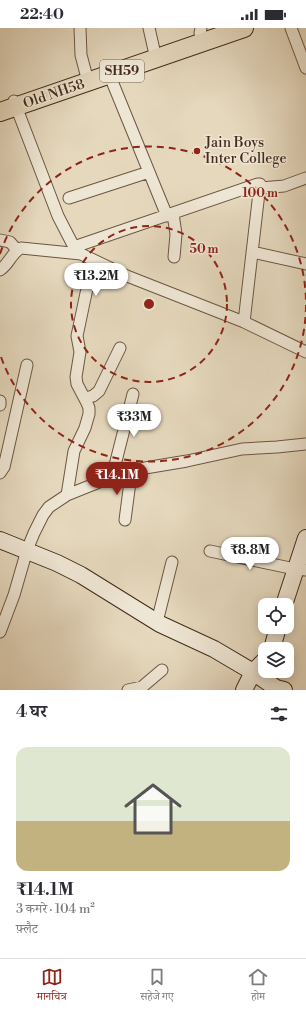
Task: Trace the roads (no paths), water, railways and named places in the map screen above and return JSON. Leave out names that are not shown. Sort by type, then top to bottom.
[{"type":"main road","name":"Old NH58","points":[[7,105],[244,28]]},
{"type":"main road","name":"Old NH58","points":[[7,105],[86,74],[108,71],[154,50],[205,30]]},
{"type":"main road","points":[[0,530],[214,649],[258,666]]},
{"type":"main road","points":[[287,598],[300,570],[306,538]]},
{"type":"main road","points":[[0,540],[29,546]]},
{"type":"main road","points":[[244,690],[247,682],[258,671]]},
{"type":"main road","points":[[269,678],[276,688],[284,690]]},
{"type":"street","points":[[80,28],[81,55],[86,74]]},
{"type":"street","points":[[149,28],[154,50]]},
{"type":"street","points":[[290,28],[306,68]]},
{"type":"street","points":[[108,71],[149,172],[170,215],[176,234],[174,257]]},
{"type":"street","points":[[7,105],[58,216],[78,251],[127,276],[244,322],[306,352]]},
{"type":"street","points":[[69,198],[149,172]]},
{"type":"street","points":[[261,188],[284,186],[306,178]]},
{"type":"street","points":[[0,270],[8,264],[13,254],[21,248],[78,251],[170,215],[260,184],[261,188],[244,322]]},
{"type":"street","points":[[0,240],[10,242],[17,250]]},
{"type":"street","points":[[252,252],[306,264]]},
{"type":"street","points":[[67,495],[74,451],[90,414],[85,398],[77,384],[76,378],[80,352],[77,336],[93,260]]},
{"type":"street","points":[[85,398],[93,396],[100,391],[120,348]]},
{"type":"street","points":[[0,473],[4,467],[27,365]]},
{"type":"street","points":[[112,477],[133,394]]},
{"type":"street","points":[[0,632],[14,595],[29,546],[43,515],[49,507],[67,495],[112,477],[130,472],[242,449],[306,444]]},
{"type":"street","points":[[125,520],[130,472]]},
{"type":"street","points":[[210,551],[300,570]]},
{"type":"street","points":[[158,618],[172,562]]},
{"type":"street","points":[[128,690],[142,687],[162,670]]},
{"type":"place","name":"Jain Boys Inter College","points":[[197,151]]}]
